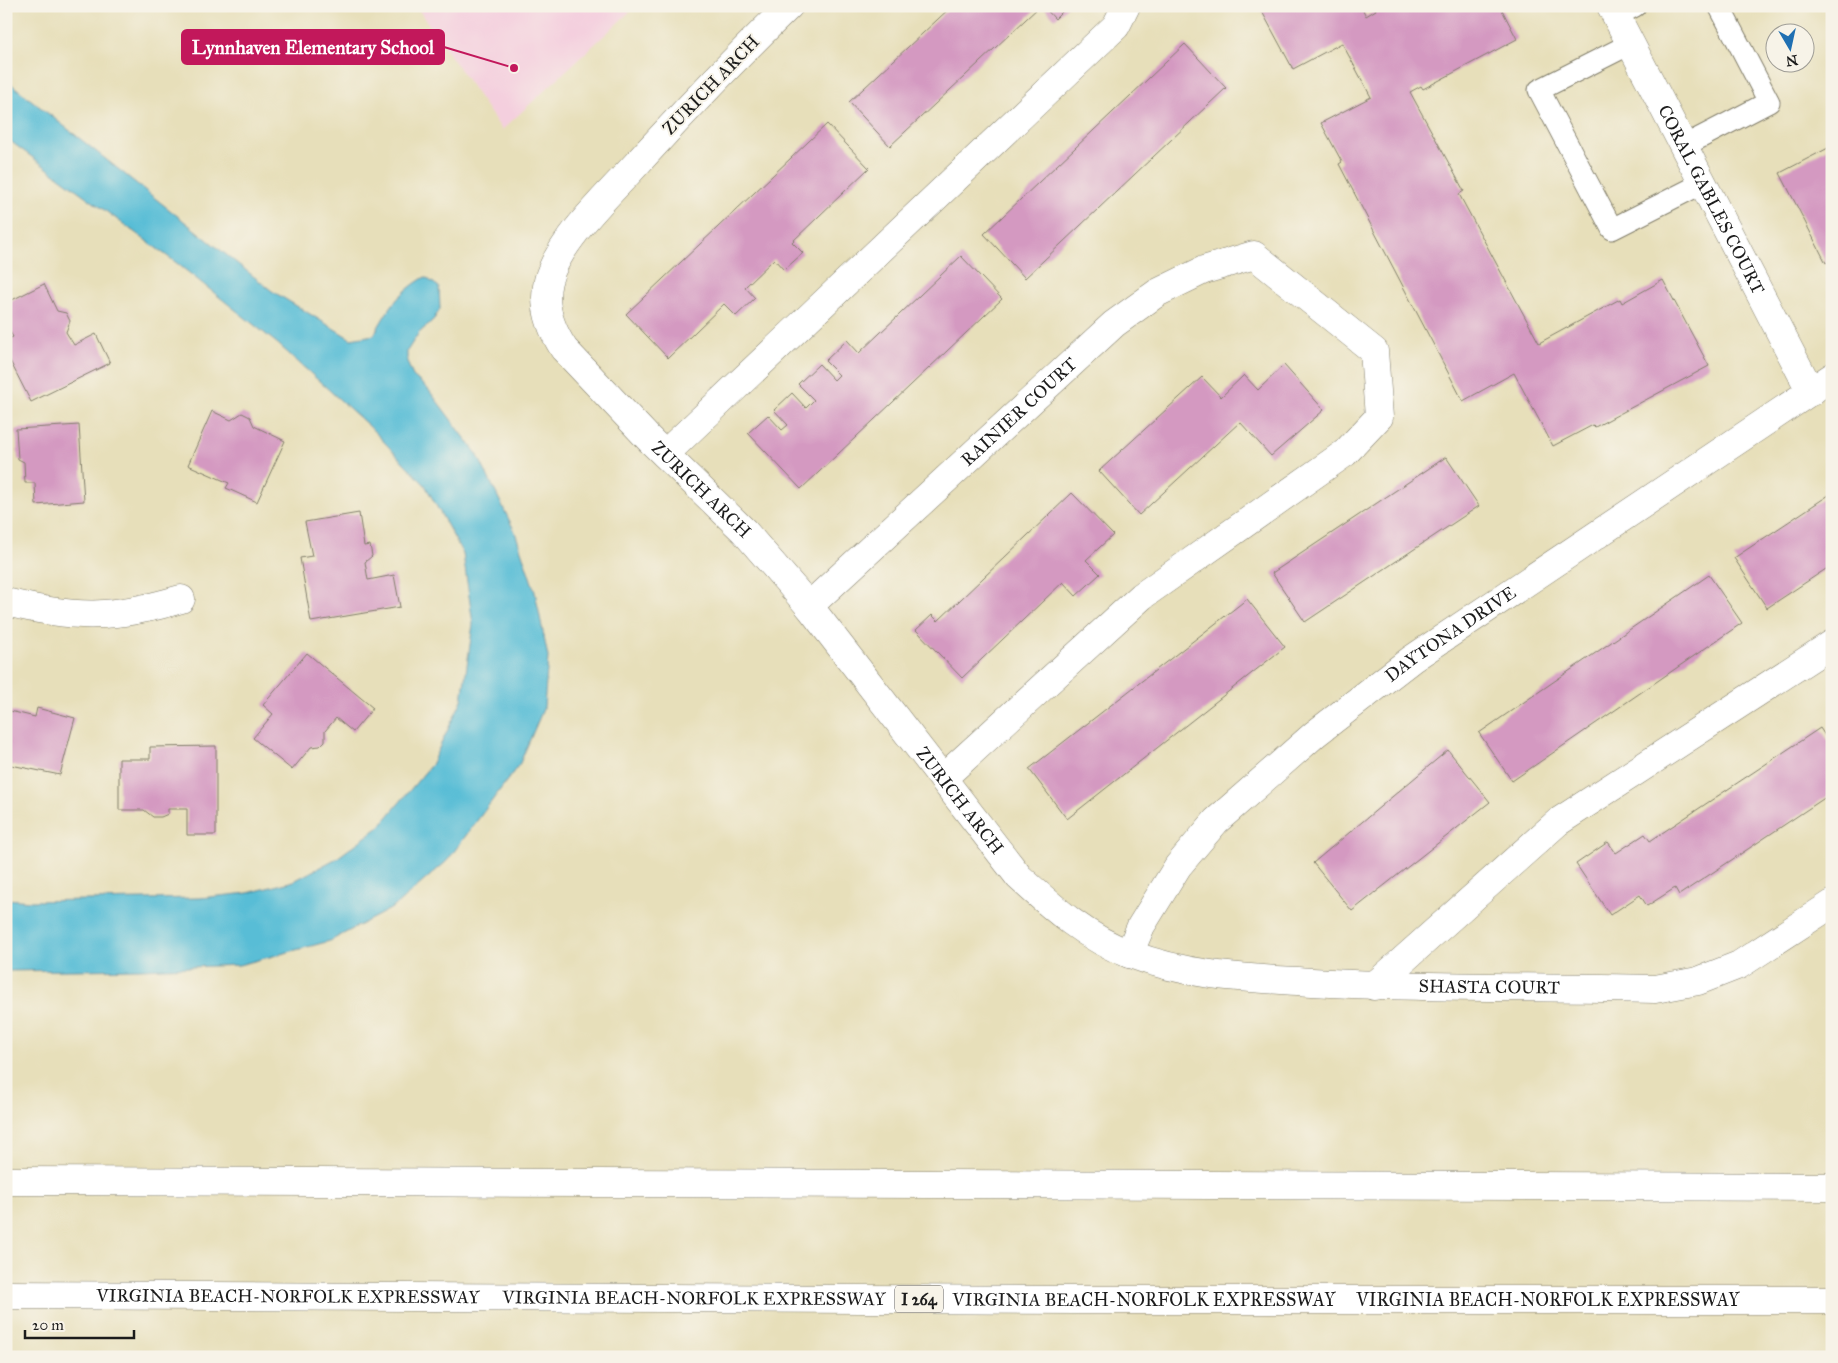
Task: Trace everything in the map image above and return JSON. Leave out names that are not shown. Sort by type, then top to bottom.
[{"type":"main road","name":"ZURICH ARCH","points":[[789,6],[714,79],[604,199],[557,257],[548,282],[547,310],[555,335],[564,349],[665,454],[744,531],[809,606],[1019,877],[1058,912],[1101,941],[1128,954]]},
{"type":"main road","points":[[665,454],[1116,26],[1126,6]]},
{"type":"main road","name":"CORAL GABLES COURT","points":[[1621,10],[1630,44],[1702,183],[1821,384]]},
{"type":"main road","name":"RAINIER COURT","points":[[809,606],[1114,324],[1157,293],[1204,270],[1254,255],[1374,351],[1379,417],[1345,453],[1142,596],[942,778]]},
{"type":"main road","name":"DAYTONA DRIVE","points":[[1128,954],[1141,926],[1184,858],[1216,821],[1315,734],[1412,659],[1821,384]]},
{"type":"main road","points":[[6,602],[42,611],[89,616],[136,612],[181,599]]},
{"type":"main road","points":[[1374,986],[1558,822],[1832,644]]},
{"type":"main road","name":"SHASTA COURT","points":[[1128,954],[1179,970],[1220,977],[1374,986],[1655,989],[1698,981],[1739,965],[1832,904]]},
{"type":"main road","points":[[6,1181],[1832,1187]]},
{"type":"main road","name":"VIRGINIA BEACH-NORFOLK EXPRESSWAY","points":[[6,1295],[1078,1300],[1832,1300]]},
{"type":"lane","points":[[1684,146],[1769,102],[1719,6]]},
{"type":"lane","points":[[1630,44],[1539,90],[1575,160],[1612,230],[1702,183]]},
{"type":"shaded area","points":[[416,6],[636,6],[502,130]]},
{"type":"water","points":[[6,80],[272,291],[351,339],[374,335],[395,302],[408,289],[425,277],[439,287],[440,309],[434,319],[418,334],[407,351],[407,362],[413,376],[428,389],[477,454],[515,532],[535,592],[548,657],[544,707],[520,763],[447,861],[394,907],[330,941],[239,965],[6,971],[6,899],[31,901],[200,898],[248,893],[294,881],[337,858],[379,827],[431,765],[462,700],[473,624],[463,554],[425,485],[369,426],[278,344],[178,264],[6,138]]},
{"type":"building","points":[[952,6],[1040,6],[890,146],[849,102]]},
{"type":"building","points":[[1043,6],[1068,6],[1055,19]]},
{"type":"building","points":[[1259,6],[1361,6],[1366,16],[1376,10],[1374,6],[1500,6],[1517,39],[1423,89],[1421,86],[1410,92],[1464,191],[1459,194],[1539,343],[1620,299],[1622,303],[1663,280],[1709,366],[1595,427],[1593,425],[1553,446],[1514,373],[1463,401],[1339,164],[1342,162],[1321,123],[1371,97],[1342,43],[1293,69]]},
{"type":"building","points":[[1185,44],[1226,88],[1025,278],[984,234]]},
{"type":"building","points":[[827,124],[869,168],[792,242],[803,253],[784,270],[774,259],[745,287],[755,298],[736,316],[724,304],[668,358],[626,314]]},
{"type":"building","points":[[1832,146],[1832,259],[1826,263],[1780,173]]},
{"type":"building","points":[[961,256],[1002,299],[801,489],[748,433],[768,415],[782,430],[788,425],[774,410],[792,393],[806,408],[814,400],[798,384],[819,364],[834,380],[839,375],[825,361],[847,340],[859,353]]},
{"type":"building","points":[[44,284],[57,311],[66,313],[70,321],[66,332],[74,345],[96,334],[110,363],[31,402],[6,353],[6,340],[13,337],[6,325],[6,303]]},
{"type":"building","points":[[1284,365],[1324,410],[1271,456],[1240,422],[1139,515],[1099,471],[1202,377],[1221,397],[1244,375],[1258,390]]},
{"type":"building","points":[[212,411],[231,420],[242,413],[250,417],[254,426],[285,441],[257,502],[226,488],[229,483],[188,465]]},
{"type":"building","points":[[79,425],[84,501],[36,505],[35,483],[25,483],[24,462],[18,459],[16,429]]},
{"type":"building","points":[[1446,457],[1479,506],[1305,622],[1272,573]]},
{"type":"building","points":[[1072,493],[1113,535],[1086,560],[1100,574],[1076,596],[1063,582],[962,678],[916,630],[932,615],[938,621]]},
{"type":"building","points":[[1832,493],[1832,565],[1767,608],[1734,558]]},
{"type":"building","points":[[359,513],[364,546],[370,545],[372,556],[365,562],[368,580],[394,575],[400,607],[311,622],[300,558],[312,556],[305,522]]},
{"type":"building","points":[[1709,575],[1742,623],[1512,781],[1479,733]]},
{"type":"building","points":[[1247,599],[1285,647],[1067,819],[1029,769]]},
{"type":"building","points":[[307,653],[373,708],[353,732],[336,718],[325,731],[325,741],[320,746],[311,747],[292,770],[253,738],[273,714],[263,705]]},
{"type":"building","points":[[37,708],[75,718],[60,775],[6,764],[6,726],[10,711],[35,717]]},
{"type":"building","points":[[1820,728],[1832,746],[1832,793],[1679,895],[1675,888],[1647,906],[1640,895],[1610,915],[1576,864],[1608,842],[1616,853],[1645,834],[1650,841]]},
{"type":"building","points":[[216,746],[216,835],[187,835],[187,809],[168,809],[168,814],[161,817],[153,817],[144,810],[119,810],[119,759],[150,759],[150,747]]},
{"type":"building","points":[[1448,750],[1490,802],[1352,911],[1313,863]]},
{"type":"place","name":"Lynnhaven Elementary School","points":[[514,68]]}]
